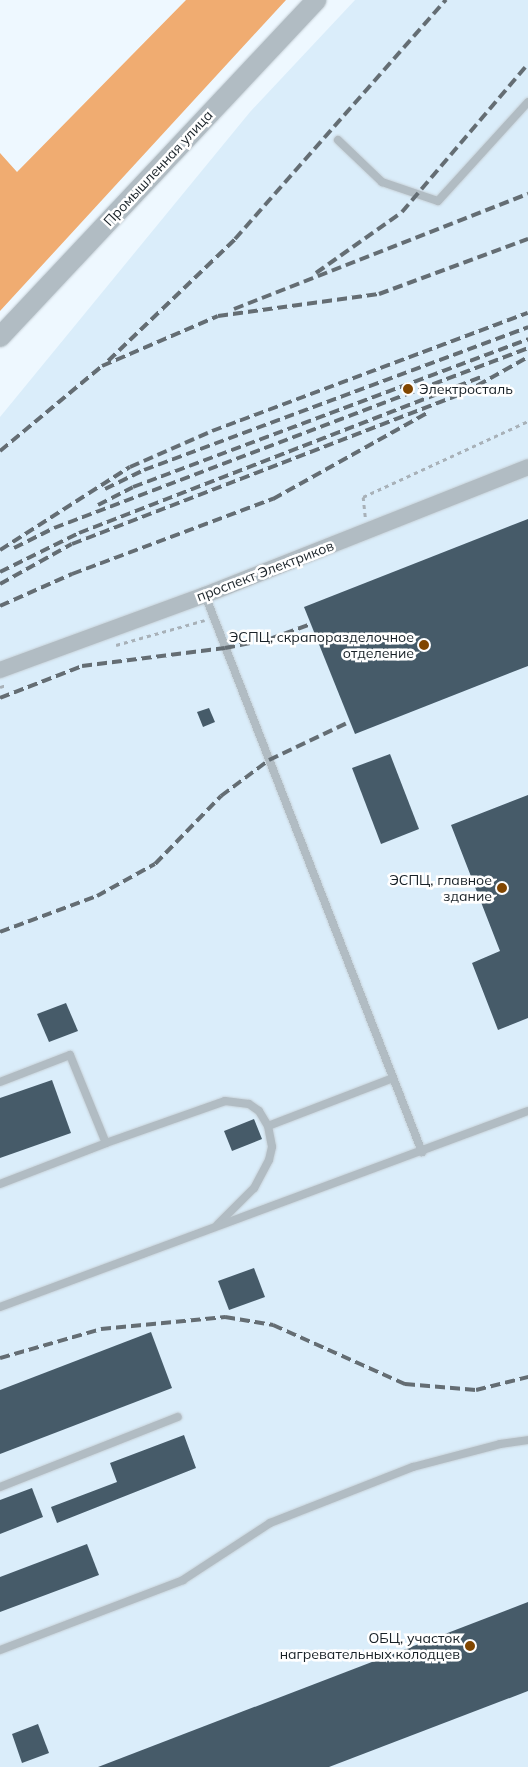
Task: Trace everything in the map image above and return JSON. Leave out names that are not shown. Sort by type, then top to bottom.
[{"type":"street","name":"Промышленная улица","points":[[0,337],[316,0]]},
{"type":"street","name":"проспект Электриков","points":[[4,677],[528,467]]},
{"type":"lane","points":[[338,140],[382,182],[438,201],[528,102]]},
{"type":"lane","points":[[205,595],[422,1152]]},
{"type":"lane","points":[[0,1082],[70,1055],[106,1142]]},
{"type":"lane","points":[[268,1126],[393,1078]]},
{"type":"lane","points":[[0,1184],[106,1142],[225,1101],[249,1104],[259,1111],[268,1126],[272,1147],[269,1160],[254,1188],[214,1228]]},
{"type":"lane","points":[[0,1307],[422,1152],[528,1111]]},
{"type":"lane","points":[[0,1487],[178,1417]]},
{"type":"lane","points":[[0,1650],[183,1580],[270,1523],[413,1467],[500,1444],[528,1440]]},
{"type":"path","points":[[366,531],[363,497],[528,421]]},
{"type":"path","points":[[112,646],[214,618]]},
{"type":"path","points":[[0,687],[4,677]]},
{"type":"shaded area","points":[[186,0],[286,0],[0,311],[0,153],[17,172]]},
{"type":"shaded area","points":[[355,0],[528,0],[528,1767],[0,1767],[0,417],[250,112]]},
{"type":"building","name":"ЭСПЦ, скрапоразделочное отделение","points":[[528,519],[528,666],[355,734],[304,607]]},
{"type":"building","points":[[209,708],[215,722],[203,727],[197,712]]},
{"type":"building","points":[[390,754],[419,829],[381,844],[352,768]]},
{"type":"building","name":"ЭСПЦ, главное здание","points":[[528,795],[528,1018],[498,1030],[472,963],[500,951],[451,825]]},
{"type":"building","points":[[66,1003],[78,1031],[49,1042],[37,1014]]},
{"type":"building","points":[[52,1080],[71,1133],[0,1158],[0,1098]]},
{"type":"building","points":[[254,1119],[262,1139],[232,1151],[224,1131]]},
{"type":"building","points":[[254,1268],[265,1297],[229,1310],[218,1281]]},
{"type":"building","points":[[151,1332],[172,1388],[0,1454],[0,1390]]},
{"type":"building","points":[[184,1435],[196,1468],[57,1523],[51,1507],[117,1482],[110,1463]]},
{"type":"building","points":[[32,1488],[43,1517],[0,1534],[0,1500]]},
{"type":"building","points":[[87,1544],[99,1575],[0,1612],[0,1577]]},
{"type":"building","name":"ОБЦ, участок нагревательных колодцев","points":[[528,1602],[528,1691],[329,1767],[98,1767]]},
{"type":"building","points":[[38,1724],[49,1753],[22,1763],[12,1734]]},
{"type":"railway","points":[[108,361],[235,239],[446,0]]},
{"type":"railway","points":[[316,273],[402,212],[528,64]]},
{"type":"railway","points":[[234,309],[528,194]]},
{"type":"railway","points":[[0,451],[102,366],[218,316],[379,294],[528,239]]},
{"type":"railway","points":[[0,550],[130,467],[212,431],[528,313]]},
{"type":"railway","points":[[105,489],[144,470],[528,327]]},
{"type":"railway","points":[[98,505],[133,487],[528,339]]},
{"type":"railway","points":[[14,548],[54,528],[528,348]]},
{"type":"railway","points":[[0,584],[72,544],[464,393],[528,357]]},
{"type":"railway","points":[[0,572],[79,533],[483,376]]},
{"type":"railway","points":[[0,606],[72,574],[273,499],[427,413]]},
{"type":"railway","points":[[0,698],[82,666],[225,648],[270,639],[311,624]]},
{"type":"railway","points":[[0,932],[97,896],[155,864],[221,796],[269,760],[349,722]]},
{"type":"railway","points":[[0,1358],[101,1329],[225,1317],[273,1325],[405,1384],[476,1390],[528,1377]]},
{"type":"place","name":"Электросталь","points":[[408,389]]},
{"type":"place","name":"ЭСПЦ, скрапоразделочное отделение","points":[[424,645]]},
{"type":"place","name":"ЭСПЦ, главное здание","points":[[502,888]]},
{"type":"place","name":"ОБЦ, участок нагревательных колодцев","points":[[470,1646]]}]
